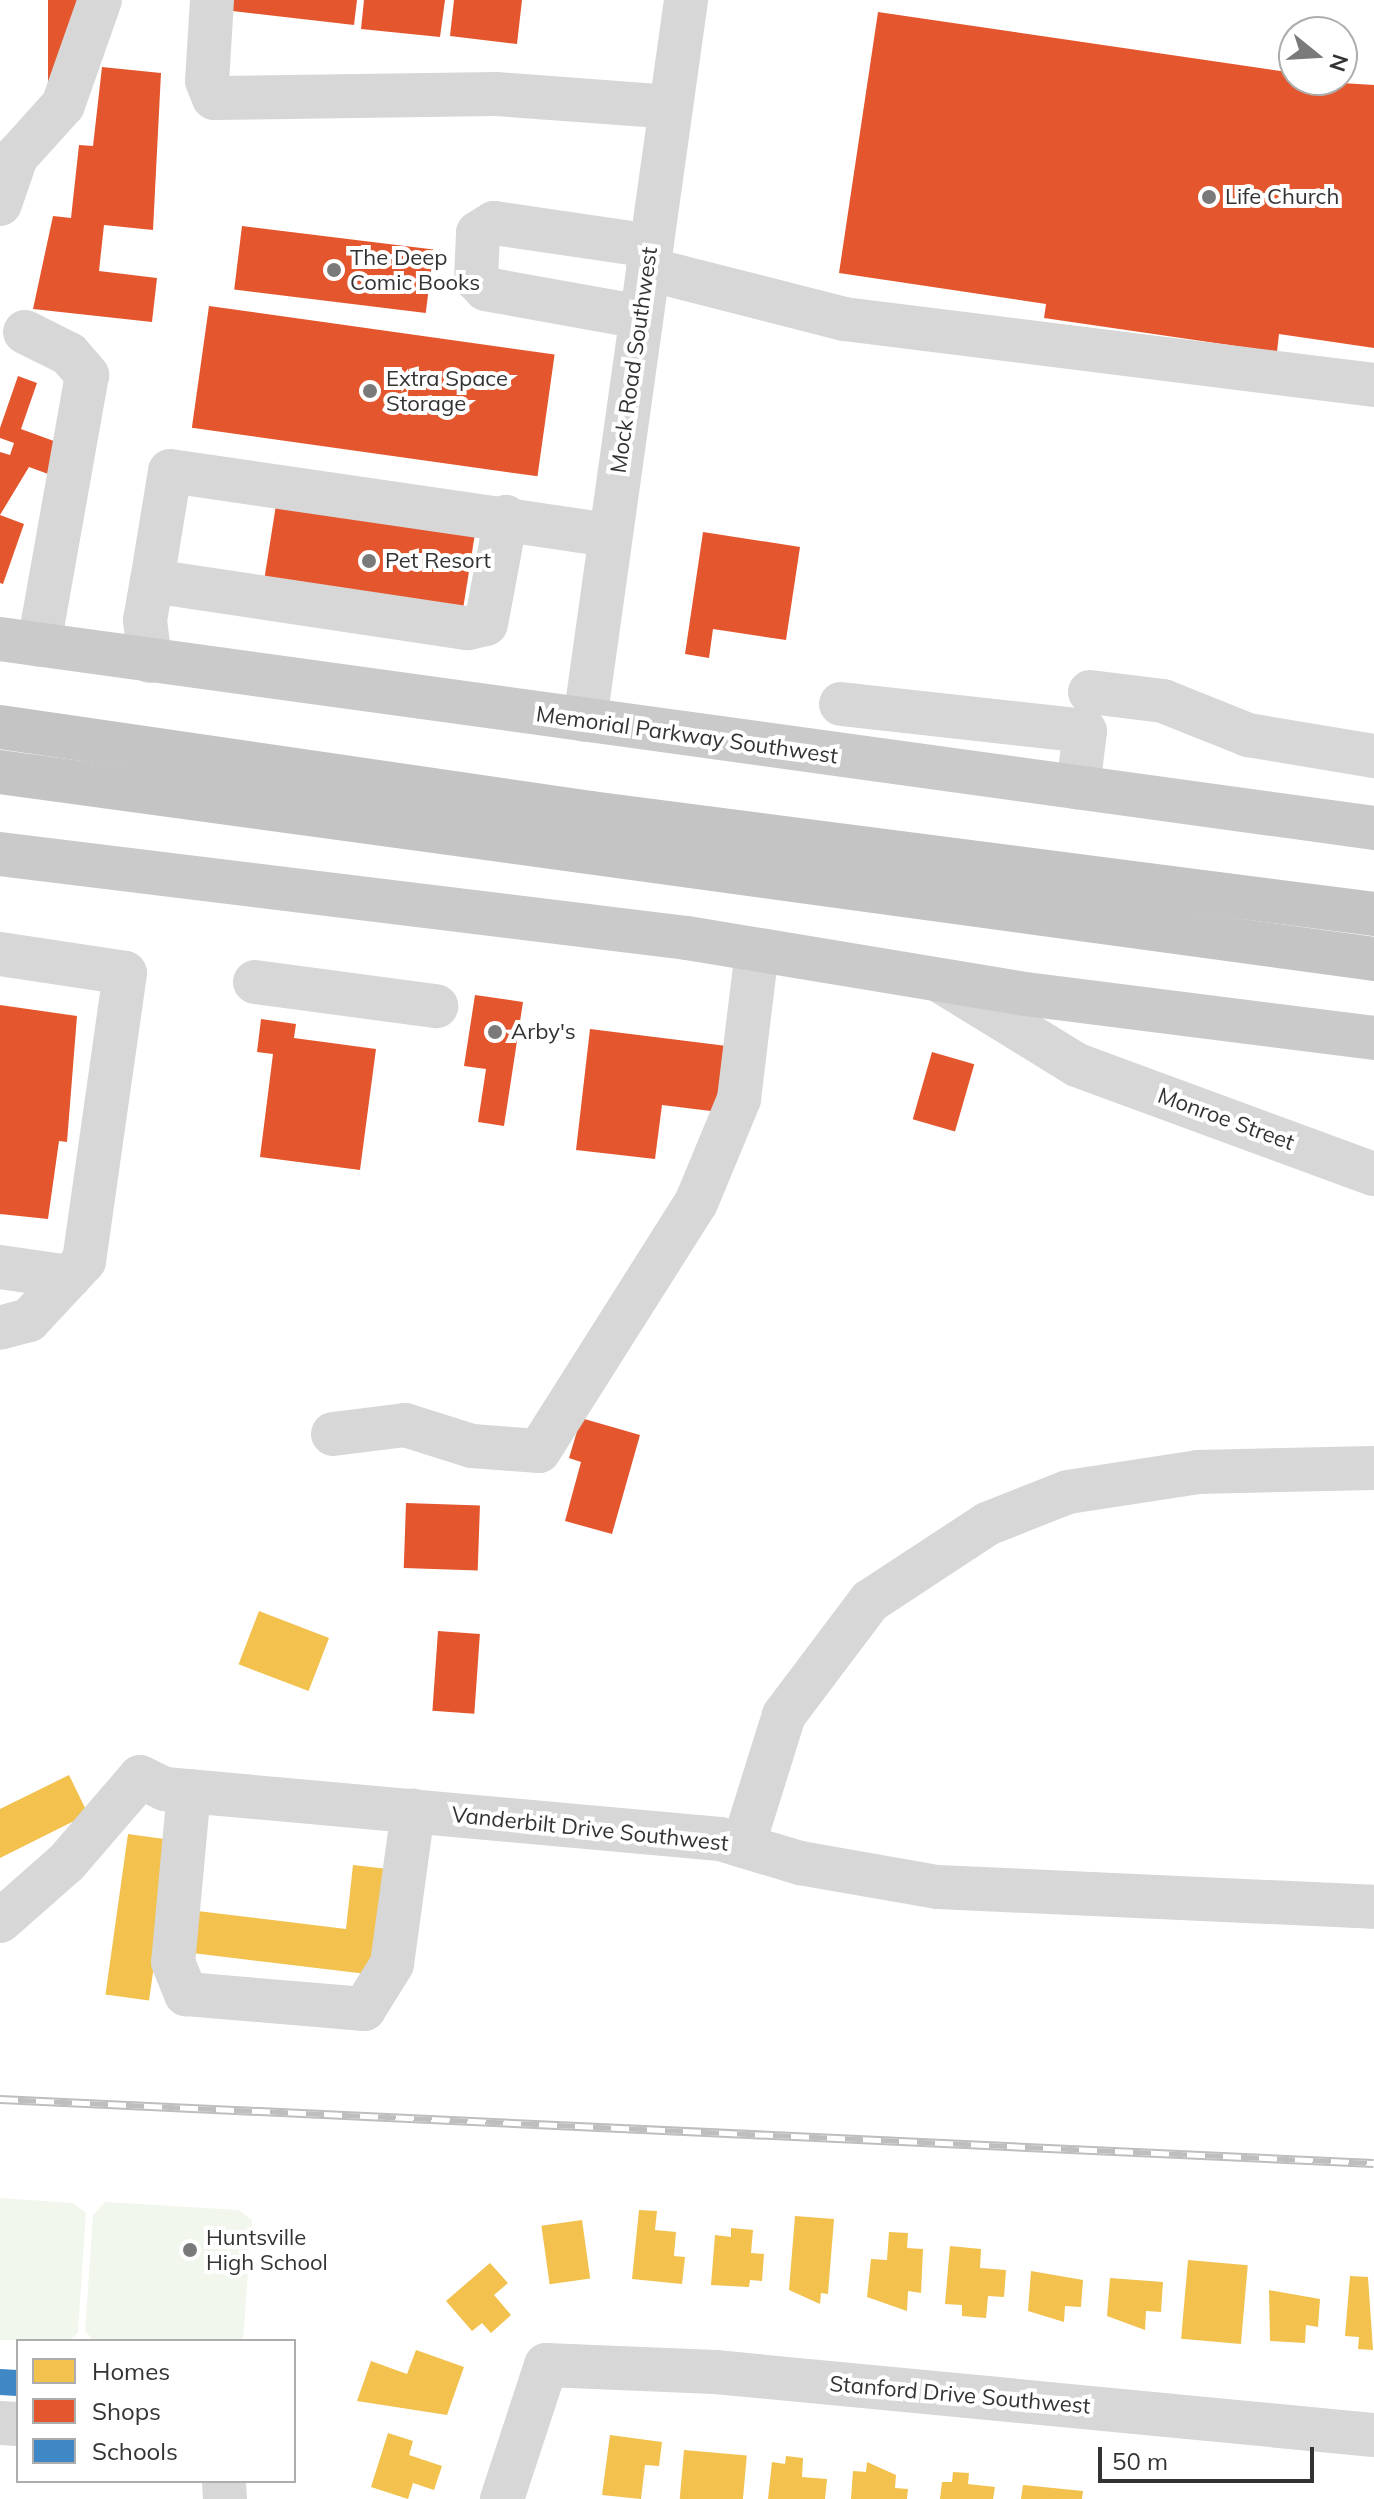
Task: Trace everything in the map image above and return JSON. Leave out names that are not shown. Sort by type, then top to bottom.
[{"type":"highway","points":[[0,727],[591,813],[1374,914]]},
{"type":"highway","points":[[0,772],[1374,959]]},
{"type":"main road","name":"Memorial Parkway Southwest","points":[[20,642],[1374,828]]},
{"type":"main road","points":[[0,854],[757,950],[940,981],[1374,1038]]},
{"type":"street","points":[[0,204],[16,157],[63,105],[100,0]]},
{"type":"street","points":[[212,0],[207,81],[214,98],[496,94],[671,107]]},
{"type":"street","name":"Mock Road Southwest","points":[[585,720],[608,535],[686,0]]},
{"type":"street","points":[[641,317],[486,289],[476,279],[478,233],[494,223],[650,258],[844,319],[1374,385]]},
{"type":"street","points":[[20,642],[87,375],[69,354],[25,332]]},
{"type":"street","points":[[150,661],[145,620],[170,471],[506,517],[608,535]]},
{"type":"street","points":[[152,581],[468,628],[486,624],[494,608],[506,517]]},
{"type":"street","points":[[1090,692],[1163,701],[1248,735],[1374,756]]},
{"type":"street","points":[[841,704],[1085,731],[1078,788]]},
{"type":"street","points":[[333,1434],[405,1425],[472,1446],[539,1451],[696,1203],[739,1099],[757,950]]},
{"type":"street","points":[[0,954],[125,973],[84,1261],[29,1320],[0,1328]]},
{"type":"street","name":"Monroe Street","points":[[940,981],[1077,1065],[1374,1174]]},
{"type":"street","points":[[255,982],[436,1006]]},
{"type":"street","points":[[1077,1065],[1077,1029],[1094,1002]]},
{"type":"street","points":[[0,1267],[69,1277]]},
{"type":"street","points":[[743,1846],[784,1715],[841,1639],[870,1601],[987,1524],[1068,1492],[1198,1472],[1374,1468]]},
{"type":"street","name":"Vanderbilt Drive Southwest","points":[[0,1921],[67,1862],[140,1777],[189,1791],[413,1810],[743,1846],[938,1887],[1374,1907]]},
{"type":"street","points":[[189,1791],[173,1962],[186,1994],[364,2009],[392,1964],[413,1810]]},
{"type":"street","name":"Stanford Drive Southwest","points":[[502,2499],[546,2365],[715,2372],[1374,2435]]},
{"type":"shaded area","points":[[0,2198],[73,2203],[86,2213],[78,2332],[71,2339],[0,2340]]},
{"type":"shaded area","points":[[105,2202],[239,2210],[252,2220],[243,2339],[92,2339],[85,2331],[93,2215]]},
{"type":"building: Homes","points":[[259,1611],[329,1638],[309,1691],[239,1664]]},
{"type":"building: Homes","points":[[69,1775],[88,1814],[0,1858],[0,1809]]},
{"type":"building: Homes","points":[[128,1834],[172,1840],[149,2001],[105,1994]]},
{"type":"building: Homes","points":[[353,1865],[388,1869],[375,1975],[184,1952],[189,1910],[346,1929]]},
{"type":"building: Homes","points":[[639,2210],[657,2211],[655,2230],[676,2232],[674,2256],[685,2257],[682,2284],[632,2279]]},
{"type":"building: Homes","points":[[795,2216],[834,2219],[828,2294],[821,2293],[820,2304],[789,2290]]},
{"type":"building: Homes","points":[[582,2220],[590,2278],[550,2284],[541,2226]]},
{"type":"building: Homes","points":[[731,2228],[753,2230],[751,2253],[764,2254],[762,2281],[750,2280],[749,2287],[711,2285],[715,2235],[731,2237]]},
{"type":"building: Homes","points":[[889,2232],[908,2233],[907,2248],[923,2249],[921,2293],[908,2291],[907,2311],[867,2297],[871,2259],[887,2260]]},
{"type":"building: Homes","points":[[950,2246],[981,2249],[980,2268],[1006,2270],[1004,2297],[988,2296],[986,2318],[962,2316],[962,2305],[945,2304]]},
{"type":"building: Homes","points":[[1188,2260],[1248,2265],[1241,2344],[1181,2339]]},
{"type":"building: Homes","points":[[490,2263],[508,2283],[494,2295],[511,2315],[491,2333],[482,2323],[472,2331],[446,2301]]},
{"type":"building: Homes","points":[[1031,2271],[1083,2280],[1081,2307],[1065,2306],[1064,2322],[1028,2311]]},
{"type":"building: Homes","points":[[1350,2276],[1368,2277],[1373,2350],[1358,2349],[1359,2337],[1345,2336]]},
{"type":"building: Homes","points":[[1110,2278],[1163,2282],[1161,2312],[1146,2311],[1145,2330],[1107,2316]]},
{"type":"building: Homes","points":[[1269,2290],[1320,2299],[1318,2327],[1306,2325],[1305,2343],[1270,2341]]},
{"type":"building: Homes","points":[[416,2350],[464,2367],[447,2415],[357,2401],[371,2361],[407,2374]]},
{"type":"building: Homes","points":[[388,2433],[413,2441],[409,2455],[442,2466],[434,2490],[413,2483],[408,2499],[371,2487]]},
{"type":"building: Homes","points":[[610,2435],[662,2442],[659,2466],[645,2465],[641,2499],[602,2495]]},
{"type":"building: Homes","points":[[684,2450],[747,2455],[743,2499],[680,2499]]},
{"type":"building: Homes","points":[[786,2456],[803,2458],[802,2477],[827,2479],[825,2499],[768,2499],[772,2462],[785,2464]]},
{"type":"building: Homes","points":[[867,2462],[896,2475],[895,2488],[908,2489],[907,2499],[851,2499],[853,2471],[866,2472]]},
{"type":"building: Homes","points":[[953,2472],[969,2473],[968,2484],[995,2487],[993,2499],[940,2499],[942,2482],[952,2482]]},
{"type":"building: Homes","points":[[1023,2485],[1083,2491],[1082,2499],[1021,2499]]},
{"type":"building: Shops","points":[[48,0],[81,0],[81,113],[48,113]]},
{"type":"building: Shops","points":[[233,0],[357,0],[354,25],[232,11]]},
{"type":"building: Shops","points":[[364,0],[445,0],[440,37],[361,29]]},
{"type":"building: Shops","points":[[454,0],[522,0],[517,44],[450,36]]},
{"type":"building: Shops","points":[[878,12],[1278,71],[1278,96],[1358,96],[1358,84],[1374,85],[1374,348],[1279,334],[1277,352],[1044,318],[1046,304],[839,273]]},
{"type":"building: Shops","points":[[102,67],[161,73],[153,230],[104,225],[99,271],[157,278],[152,322],[33,309],[53,216],[71,218],[79,145],[93,146]]},
{"type":"building: Shops","name":"The Deep Comic Books","points":[[242,226],[434,250],[426,313],[234,290]]},
{"type":"building: Shops","name":"Extra Space Storage","points":[[209,306],[555,355],[537,476],[192,428]]},
{"type":"building: Shops","points":[[18,376],[37,383],[21,429],[62,444],[51,475],[29,467],[0,515],[0,452],[10,455],[14,443],[0,438],[0,428]]},
{"type":"building: Shops","name":"Pet Resort","points":[[276,505],[475,536],[462,617],[263,586]]},
{"type":"building: Shops","points":[[0,515],[24,524],[3,584],[0,583]]},
{"type":"building: Shops","points":[[703,532],[800,547],[786,640],[713,629],[709,658],[685,654]]},
{"type":"building: Shops","points":[[475,995],[523,1002],[504,1126],[478,1122],[486,1069],[464,1066]]},
{"type":"building: Shops","points":[[0,1005],[77,1016],[67,1142],[59,1141],[48,1219],[0,1214]]},
{"type":"building: Shops","points":[[261,1019],[296,1024],[294,1038],[376,1049],[360,1170],[260,1157],[273,1054],[257,1052]]},
{"type":"building: Shops","points":[[590,1029],[727,1046],[719,1112],[662,1105],[655,1159],[576,1150]]},
{"type":"building: Shops","points":[[932,1052],[974,1064],[955,1131],[913,1119]]},
{"type":"building: Shops","points":[[581,1418],[640,1435],[612,1534],[565,1521],[581,1462],[569,1458]]},
{"type":"building: Shops","points":[[406,1503],[480,1506],[478,1571],[404,1568]]},
{"type":"building: Shops","points":[[438,1631],[480,1634],[474,1714],[432,1711]]},
{"type":"building: Schools","points":[[0,2369],[16,2370],[16,2396],[0,2395]]},
{"type":"railway","points":[[0,2099],[1374,2163]]},
{"type":"place","name":"Life Church","points":[[1209,197]]},
{"type":"place","name":"The Deep Comic Books","points":[[334,270]]},
{"type":"place","name":"Extra Space Storage","points":[[370,391]]},
{"type":"place","name":"Pet Resort","points":[[369,561]]},
{"type":"place","name":"Arby's","points":[[495,1032]]},
{"type":"place","name":"Huntsville High School","points":[[190,2250]]}]
